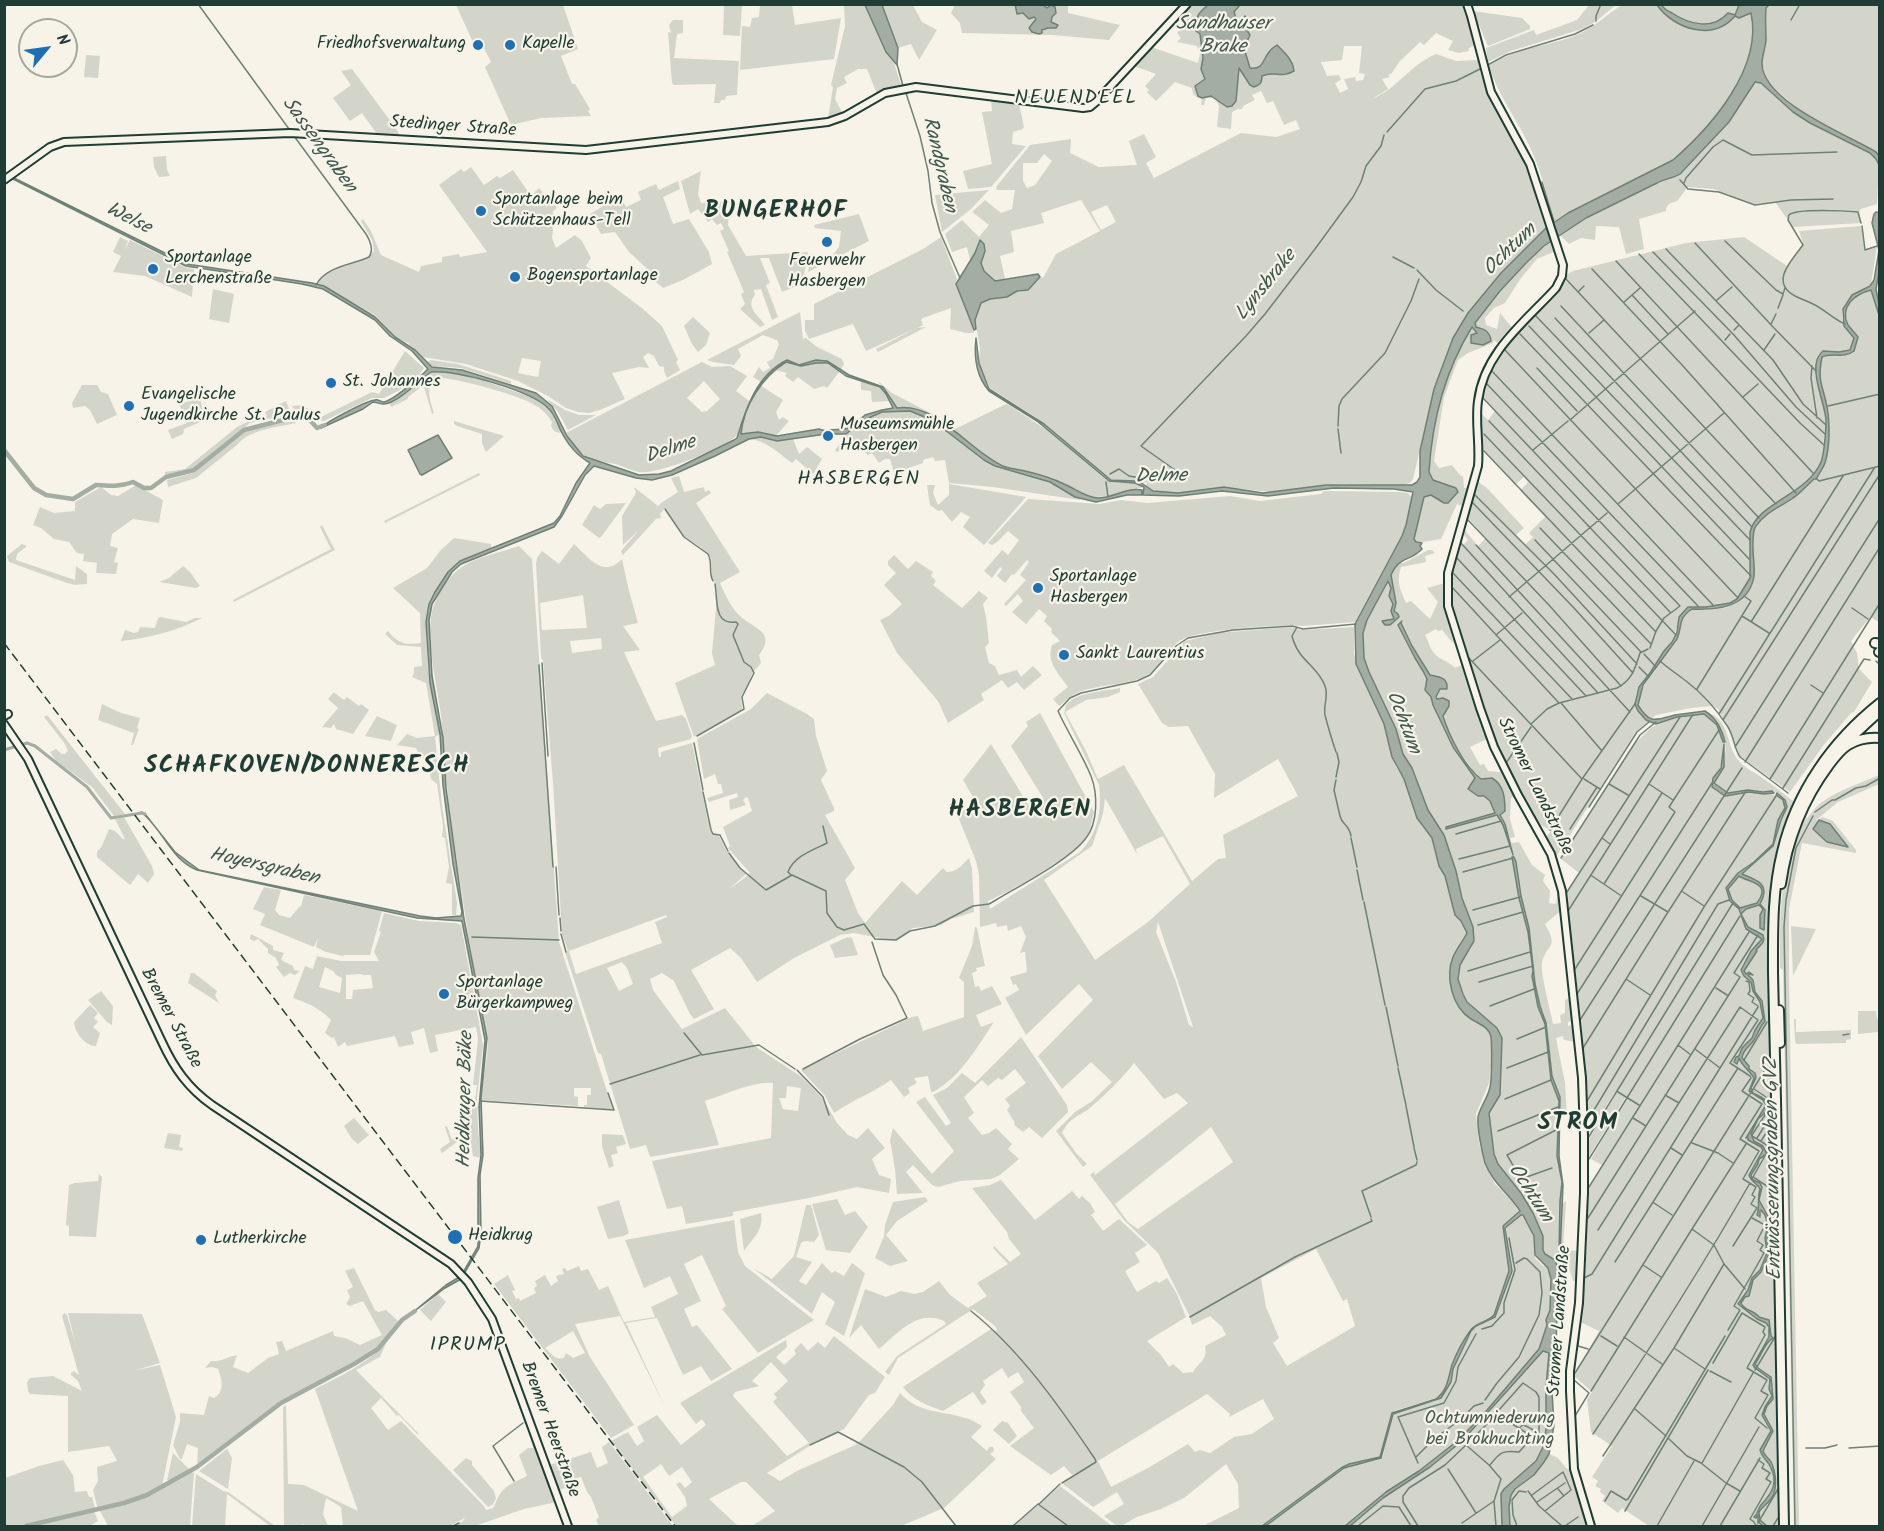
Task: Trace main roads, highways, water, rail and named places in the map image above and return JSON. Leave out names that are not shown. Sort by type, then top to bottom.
[{"type":"highway","points":[[1786,1527],[1774,1027],[1775,893],[1782,849],[1806,789],[1838,743],[1880,703]]},
{"type":"highway","points":[[1838,754],[1846,741],[1880,711]]},
{"type":"highway","points":[[1786,1527],[1778,917],[1782,877],[1792,836],[1812,793],[1838,754],[1847,745],[1859,740],[1880,738]]},
{"type":"main road","name":"Stedinger Straße","points":[[8,177],[60,142],[292,133],[586,150],[828,122],[845,116],[885,93],[904,88],[922,87],[1087,108],[1096,102],[1187,4]]},
{"type":"main road","name":"Stromer Landstraße","points":[[1467,4],[1483,67],[1494,98],[1530,164],[1563,265],[1560,281],[1554,290],[1500,347],[1482,382],[1477,407],[1478,466],[1450,562],[1447,590],[1451,617],[1487,728],[1508,777],[1551,854],[1562,891],[1582,1078],[1585,1155],[1579,1303],[1570,1371],[1570,1391],[1574,1466],[1591,1527]]},
{"type":"main road","name":"Bremer Straße","points":[[4,724],[20,746],[169,1056],[188,1084],[212,1105],[452,1264],[464,1278]]},
{"type":"main road","name":"Bremer Heerstraße","points":[[464,1278],[492,1319],[568,1527]]},
{"type":"water","points":[[1015,4],[1043,5],[1047,8],[1051,5],[1055,7],[1056,13],[1051,22],[1058,25],[1056,28],[1042,30],[1039,34],[1032,32],[1029,28],[1036,19],[1034,17],[1029,19],[1023,13],[1017,14]]},
{"type":"water","points":[[865,5],[882,5],[898,48],[897,65],[886,52]]},
{"type":"water","name":"Sandhauser Brake","points":[[1208,5],[1240,5],[1234,12],[1240,21],[1246,17],[1250,35],[1244,48],[1250,68],[1260,66],[1277,45],[1290,60],[1294,71],[1285,74],[1266,74],[1254,87],[1250,85],[1239,68],[1236,101],[1232,106],[1227,107],[1211,96],[1202,98],[1198,96],[1195,86],[1205,79],[1201,69],[1203,58],[1196,22],[1200,13]]},
{"type":"water","points":[[1657,5],[1662,5],[1666,10],[1694,23],[1708,24],[1728,13],[1735,15],[1739,5],[1769,5],[1766,8],[1766,41],[1762,58],[1766,78],[1776,91],[1791,104],[1828,127],[1876,152],[1879,156],[1879,165],[1870,153],[1810,123],[1793,112],[1761,83],[1755,82],[1729,122],[1680,174],[1586,218],[1544,246],[1500,291],[1475,323],[1476,327],[1488,333],[1491,341],[1483,345],[1471,343],[1471,335],[1477,333],[1472,327],[1454,361],[1437,415],[1429,472],[1433,480],[1456,488],[1458,492],[1448,503],[1431,495],[1424,497],[1414,539],[1422,543],[1420,546],[1422,549],[1398,564],[1391,575],[1396,603],[1394,611],[1399,617],[1390,625],[1385,625],[1382,621],[1394,619],[1391,611],[1393,604],[1389,596],[1391,588],[1388,581],[1367,620],[1363,633],[1364,658],[1369,672],[1396,729],[1403,754],[1412,768],[1428,810],[1444,835],[1473,927],[1474,941],[1460,965],[1458,979],[1463,994],[1467,1002],[1497,1028],[1502,1038],[1500,1095],[1489,1113],[1494,1154],[1498,1164],[1521,1193],[1533,1213],[1543,1236],[1545,1254],[1555,1260],[1559,1253],[1562,1182],[1557,1156],[1559,1101],[1551,1080],[1545,1024],[1538,1007],[1532,976],[1528,932],[1512,857],[1516,862],[1529,928],[1535,984],[1546,1023],[1552,1076],[1560,1097],[1559,1156],[1563,1185],[1560,1255],[1555,1261],[1559,1269],[1561,1288],[1552,1391],[1554,1425],[1549,1454],[1534,1475],[1515,1489],[1511,1495],[1510,1526],[1502,1526],[1501,1494],[1536,1461],[1543,1447],[1546,1429],[1549,1353],[1543,1351],[1462,1441],[1430,1467],[1383,1498],[1350,1526],[1345,1526],[1386,1492],[1419,1471],[1456,1442],[1482,1416],[1539,1349],[1550,1310],[1551,1279],[1548,1268],[1535,1255],[1534,1236],[1521,1215],[1505,1228],[1512,1271],[1495,1317],[1471,1331],[1453,1369],[1451,1382],[1441,1398],[1393,1414],[1381,1458],[1344,1468],[1267,1525],[1262,1526],[1341,1468],[1380,1457],[1392,1413],[1436,1399],[1443,1392],[1452,1365],[1467,1335],[1472,1328],[1494,1315],[1509,1271],[1503,1226],[1520,1211],[1488,1170],[1481,1147],[1478,1117],[1490,1087],[1491,1037],[1486,1028],[1464,1014],[1455,999],[1450,982],[1453,957],[1467,933],[1455,915],[1432,838],[1417,818],[1404,779],[1392,757],[1384,724],[1356,664],[1355,624],[1402,536],[1413,492],[1394,489],[1334,488],[1268,496],[1222,491],[1179,496],[1143,495],[1144,487],[1135,483],[1109,481],[1037,421],[989,391],[981,379],[977,365],[976,338],[979,363],[989,389],[1044,424],[1111,480],[1135,481],[1153,491],[1178,493],[1224,487],[1263,493],[1326,485],[1412,485],[1420,477],[1420,451],[1434,389],[1453,338],[1468,313],[1501,273],[1546,228],[1568,213],[1673,160],[1718,113],[1742,75],[1753,34],[1751,13],[1739,18],[1735,16],[1716,29],[1705,30],[1683,26],[1664,13]]},
{"type":"water","points":[[4,173],[187,264],[324,286],[375,317],[395,337],[415,350],[432,367],[462,370],[536,393],[552,406],[567,436],[583,456],[639,475],[671,471],[734,440],[737,438],[744,415],[754,393],[768,374],[787,360],[799,365],[816,360],[827,361],[849,375],[883,387],[897,408],[912,408],[926,412],[990,459],[1008,468],[1050,478],[1098,498],[1136,489],[1142,490],[1142,495],[1127,495],[1096,502],[1075,497],[1050,482],[995,466],[932,420],[910,411],[882,412],[864,420],[846,434],[827,434],[829,430],[851,427],[865,415],[893,408],[886,394],[880,387],[846,376],[828,363],[801,366],[786,362],[769,376],[750,402],[741,434],[758,432],[777,436],[819,429],[826,431],[826,434],[777,441],[761,437],[749,439],[672,475],[652,480],[636,478],[594,466],[585,475],[554,527],[461,564],[452,572],[432,604],[429,620],[432,676],[443,738],[446,788],[464,919],[487,1038],[481,1098],[483,1155],[480,1175],[481,1234],[479,1248],[461,1279],[412,1313],[446,1285],[461,1276],[478,1246],[478,1178],[481,1155],[479,1107],[485,1040],[462,921],[417,918],[197,870],[180,859],[158,831],[175,852],[199,870],[420,916],[436,918],[461,916],[443,785],[440,734],[430,683],[426,622],[429,604],[448,572],[460,561],[554,523],[590,463],[572,449],[553,414],[540,402],[493,383],[442,372],[431,372],[395,400],[383,404],[373,402],[321,428],[371,401],[384,402],[394,397],[428,369],[412,351],[390,336],[375,320],[323,289],[186,266]]},
{"type":"water","points":[[1876,212],[1880,213],[1879,272],[1876,289],[1879,315],[1871,290],[1854,298],[1847,307],[1846,318],[1848,325],[1858,337],[1854,351],[1846,355],[1822,357],[1820,378],[1829,428],[1828,450],[1824,465],[1816,479],[1796,496],[1769,513],[1756,526],[1753,537],[1754,576],[1746,595],[1730,605],[1712,609],[1692,609],[1687,613],[1682,619],[1677,639],[1643,685],[1638,705],[1646,716],[1658,719],[1705,711],[1718,724],[1725,742],[1723,742],[1717,725],[1704,714],[1677,717],[1656,724],[1646,720],[1635,704],[1639,687],[1672,642],[1677,632],[1679,617],[1688,607],[1706,607],[1730,603],[1737,599],[1750,578],[1750,532],[1755,522],[1762,513],[1795,491],[1815,473],[1821,462],[1826,421],[1816,365],[1823,351],[1850,350],[1854,338],[1844,326],[1843,309],[1852,295],[1870,286],[1874,280],[1879,250],[1872,223]]},
{"type":"water","points":[[980,240],[984,244],[985,251],[981,263],[984,271],[995,281],[1038,274],[1040,277],[1028,290],[1017,291],[1007,297],[990,299],[981,303],[974,330],[956,284],[975,253]]},
{"type":"water","points":[[438,435],[452,458],[422,475],[408,450]]},
{"type":"water","points":[[1402,621],[1412,646],[1430,675],[1442,678],[1446,682],[1447,689],[1440,689],[1436,697],[1449,701],[1449,706],[1443,716],[1458,750],[1475,774],[1481,779],[1492,778],[1501,788],[1505,811],[1500,815],[1505,824],[1513,855],[1503,825],[1497,815],[1446,829],[1446,827],[1495,813],[1490,801],[1468,789],[1475,778],[1453,747],[1431,697],[1425,690],[1427,679],[1398,625]]},
{"type":"water","points":[[1724,744],[1724,767],[1714,783],[1728,793],[1748,790],[1774,793],[1749,792],[1725,796],[1712,787],[1713,778],[1721,768]]},
{"type":"water","points":[[1777,793],[1785,800],[1787,807],[1773,846],[1742,874],[1757,881],[1763,887],[1764,892],[1760,904],[1765,910],[1764,930],[1760,928],[1760,915],[1763,909],[1759,905],[1746,909],[1741,914],[1748,927],[1763,935],[1764,938],[1744,971],[1746,974],[1749,972],[1753,975],[1748,975],[1753,980],[1755,992],[1762,1001],[1765,1021],[1742,1058],[1749,1069],[1755,1073],[1756,1078],[1751,1088],[1753,1093],[1764,1099],[1768,1110],[1758,1119],[1751,1134],[1754,1141],[1763,1146],[1767,1154],[1759,1159],[1751,1175],[1753,1180],[1760,1183],[1762,1187],[1759,1200],[1770,1220],[1767,1240],[1769,1254],[1761,1272],[1753,1280],[1749,1296],[1745,1297],[1741,1303],[1744,1308],[1769,1320],[1773,1338],[1765,1346],[1755,1364],[1771,1377],[1773,1399],[1764,1414],[1773,1431],[1763,1451],[1773,1466],[1775,1486],[1771,1499],[1759,1512],[1760,1520],[1767,1526],[1763,1526],[1758,1522],[1758,1515],[1754,1517],[1771,1492],[1774,1483],[1773,1472],[1760,1450],[1771,1431],[1762,1415],[1772,1396],[1769,1389],[1770,1379],[1753,1365],[1769,1337],[1769,1327],[1738,1304],[1748,1290],[1752,1278],[1760,1270],[1767,1253],[1765,1238],[1768,1225],[1761,1210],[1760,1217],[1757,1215],[1760,1189],[1749,1175],[1763,1150],[1748,1140],[1748,1137],[1746,1138],[1766,1105],[1763,1100],[1749,1091],[1754,1078],[1752,1075],[1739,1058],[1737,1064],[1734,1062],[1742,1048],[1752,1038],[1763,1018],[1760,1002],[1753,991],[1751,982],[1741,970],[1751,951],[1762,939],[1746,929],[1739,909],[1730,901],[1726,888],[1738,873],[1773,844],[1778,820],[1785,808],[1783,800],[1776,795]],"holes":[[[1739,876],[1761,888],[1761,896],[1757,903],[1740,908],[1732,900],[1728,889]]]},
{"type":"water","points":[[1819,820],[1830,824],[1848,847],[1827,842],[1813,829]]},
{"type":"waterway","name":"Sassengraben","points":[[198,4],[289,129]]},
{"type":"waterway","points":[[1596,21],[1601,4]]},
{"type":"waterway","points":[[1791,20],[1800,4]]},
{"type":"waterway","name":"Lynsbrake","points":[[1486,66],[1506,55],[1575,34],[1593,25]]},
{"type":"waterway","name":"Randgraben","points":[[897,64],[903,86]]},
{"type":"waterway","name":"Lynsbrake","points":[[1387,132],[1425,89],[1456,81],[1482,68]]},
{"type":"waterway","name":"Randgraben","points":[[905,90],[920,136],[932,203],[940,232],[960,278]]},
{"type":"waterway","name":"Lynsbrake","points":[[1148,478],[1175,470],[1141,446],[1265,314],[1353,197],[1366,166],[1381,146],[1384,135]]},
{"type":"waterway","name":"Sassengraben","points":[[294,136],[366,234],[371,245],[369,257],[333,270],[320,279],[316,285]]},
{"type":"waterway","points":[[1684,183],[1713,147],[1723,140],[1752,155],[1837,152]]},
{"type":"waterway","points":[[1680,180],[1688,189],[1719,192],[1755,205],[1791,200],[1833,199]]},
{"type":"waterway","points":[[1542,182],[1554,221]]},
{"type":"waterway","points":[[1845,324],[1787,290],[1783,278],[1785,271],[1803,245],[1788,220],[1789,215],[1801,211],[1858,212],[1861,223]]},
{"type":"waterway","points":[[1862,226],[1865,250],[1880,245]]},
{"type":"waterway","points":[[1725,241],[1776,290],[1783,294],[1785,288]]},
{"type":"waterway","points":[[1695,243],[1816,371]]},
{"type":"waterway","points":[[1666,249],[1773,360],[1803,404],[1826,425]]},
{"type":"waterway","points":[[1653,252],[1734,335],[1796,407],[1825,434]]},
{"type":"waterway","points":[[1639,254],[1800,423],[1824,445]]},
{"type":"waterway","points":[[1393,257],[1414,268]]},
{"type":"waterway","points":[[1616,261],[1813,473]]},
{"type":"waterway","points":[[1592,269],[1683,366],[1796,493]]},
{"type":"waterway","points":[[1417,270],[1436,290],[1463,311]]},
{"type":"waterway","points":[[1338,426],[1339,406],[1342,399],[1385,353],[1411,301],[1419,279]]},
{"type":"waterway","points":[[1566,279],[1776,504]]},
{"type":"waterway","points":[[1578,292],[1584,286]]},
{"type":"waterway","points":[[1717,300],[1732,287]]},
{"type":"waterway","points":[[1624,302],[1640,288]]},
{"type":"waterway","points":[[1879,289],[1880,293]]},
{"type":"waterway","points":[[1632,295],[1668,334]]},
{"type":"waterway","points":[[1778,308],[1783,295]]},
{"type":"waterway","points":[[1561,306],[1759,518]]},
{"type":"waterway","points":[[1570,420],[1695,311]]},
{"type":"waterway","points":[[1771,324],[1776,314]]},
{"type":"waterway","points":[[1535,315],[1750,540]]},
{"type":"waterway","points":[[1555,318],[1752,527]]},
{"type":"waterway","points":[[1589,333],[1604,320]]},
{"type":"waterway","points":[[1734,330],[1739,325]]},
{"type":"waterway","points":[[1529,326],[1749,559]]},
{"type":"waterway","points":[[1520,334],[1751,576]]},
{"type":"waterway","points":[[1725,340],[1730,334]]},
{"type":"waterway","points":[[1764,350],[1775,334]]},
{"type":"waterway","points":[[1504,349],[1738,598]]},
{"type":"waterway","points":[[1812,366],[1811,378],[1817,418]]},
{"type":"waterway","points":[[1537,368],[1577,411]]},
{"type":"waterway","points":[[1491,370],[1713,605]]},
{"type":"waterway","points":[[1486,383],[1698,606]]},
{"type":"waterway","points":[[1743,397],[1758,384]]},
{"type":"waterway","points":[[1828,406],[1880,394]]},
{"type":"waterway","points":[[1482,397],[1680,606],[1664,618],[1650,648]]},
{"type":"waterway","points":[[1618,504],[1724,413]]},
{"type":"waterway","name":"Delme","points":[[4,450],[34,488],[46,495],[73,499],[96,485],[110,486],[133,482],[144,488],[151,488],[166,477],[194,470],[244,430],[302,415],[317,428],[325,425]]},
{"type":"waterway","points":[[1489,421],[1670,612]]},
{"type":"waterway","points":[[1533,450],[1568,421]]},
{"type":"waterway","points":[[1338,429],[1341,453]]},
{"type":"waterway","points":[[1484,434],[1676,635]]},
{"type":"waterway","points":[[1484,451],[1655,631]]},
{"type":"waterway","points":[[1817,479],[1819,481],[1880,466]]},
{"type":"waterway","points":[[1719,714],[1875,467]]},
{"type":"waterway","points":[[1110,474],[1119,469],[1129,476],[1146,479]]},
{"type":"waterway","points":[[1723,720],[1880,474]]},
{"type":"waterway","points":[[1751,622],[1843,476]]},
{"type":"waterway","points":[[1106,482],[1108,497]]},
{"type":"waterway","points":[[1633,673],[1472,502],[1474,494],[1554,574],[1637,664]]},
{"type":"waterway","points":[[665,509],[684,537],[708,554],[713,581]]},
{"type":"waterway","points":[[1509,597],[1607,513]]},
{"type":"waterway","points":[[1735,747],[1880,518]]},
{"type":"waterway","points":[[1467,519],[1548,604],[1621,686]]},
{"type":"waterway","points":[[1540,528],[1651,644]]},
{"type":"waterway","points":[[1535,540],[1641,652]]},
{"type":"waterway","points":[[1460,542],[1598,693]]},
{"type":"waterway","points":[[1476,545],[1630,712]]},
{"type":"waterway","points":[[1745,762],[1880,547]]},
{"type":"waterway","points":[[1456,557],[1586,696]]},
{"type":"waterway","points":[[1452,572],[1572,699]]},
{"type":"waterway","points":[[697,736],[744,709],[742,697],[754,673],[751,667],[744,662],[733,635],[738,624],[723,620],[720,616],[715,584]]},
{"type":"waterway","points":[[1451,586],[1559,703]]},
{"type":"waterway","points":[[1697,689],[1751,601],[1744,596]]},
{"type":"waterway","points":[[1770,779],[1880,603]]},
{"type":"waterway","points":[[1852,608],[1868,619]]},
{"type":"waterway","points":[[1496,635],[1522,613]]},
{"type":"waterway","points":[[1742,616],[1769,633]]},
{"type":"waterway","points":[[729,853],[740,868],[766,890],[792,875],[826,891],[827,913],[837,927],[844,930],[864,924],[875,939],[896,940],[910,931],[935,926],[973,906],[989,904],[1031,880],[1069,855],[1090,832],[1096,808],[1093,783],[1058,711],[1070,698],[1081,693],[1137,681],[1150,675],[1176,646],[1188,638],[1233,630],[1292,626],[1303,629],[1356,624]]},
{"type":"waterway","points":[[1297,627],[1292,636],[1295,645],[1303,658],[1318,673],[1325,686],[1325,715],[1336,752]]},
{"type":"waterway","points":[[1473,661],[1500,640]]},
{"type":"waterway","points":[[1531,724],[1547,709],[1559,703],[1622,685],[1632,674],[1640,653],[1648,649]]},
{"type":"waterway","points":[[1644,654],[1656,667]]},
{"type":"waterway","points":[[1468,657],[1582,779]]},
{"type":"waterway","points":[[1783,788],[1864,659],[1870,660]]},
{"type":"waterway","points":[[1660,661],[1692,686],[1714,708],[1728,727],[1740,757],[1788,793]]},
{"type":"waterway","points":[[1876,661],[1880,665]]},
{"type":"waterway","points":[[542,663],[548,756]]},
{"type":"waterway","points":[[539,665],[553,867]]},
{"type":"waterway","points":[[1639,667],[1649,677]]},
{"type":"waterway","points":[[1811,685],[1823,693]]},
{"type":"waterway","points":[[1561,703],[1602,751]]},
{"type":"waterway","points":[[1550,830],[1582,779],[1635,704]]},
{"type":"waterway","points":[[1585,1076],[1568,911],[1692,716]]},
{"type":"waterway","points":[[1567,892],[1680,717]]},
{"type":"waterway","points":[[1589,807],[1637,732],[1649,722]]},
{"type":"waterway","points":[[1561,858],[1640,735],[1656,722]]},
{"type":"waterway","points":[[1506,763],[1531,727]]},
{"type":"waterway","points":[[1575,969],[1675,812],[1669,807],[1719,730]]},
{"type":"waterway","name":"Hoyersgraben","points":[[4,750],[27,743],[35,746],[87,787],[111,818],[145,814]]},
{"type":"waterway","points":[[694,743],[703,790]]},
{"type":"waterway","points":[[1336,777],[1339,762],[1337,753]]},
{"type":"waterway","points":[[1580,1020],[1742,768]]},
{"type":"waterway","name":"Entwässerungsgraben GVZ","points":[[1815,812],[1832,800],[1880,778]]},
{"type":"waterway","points":[[1584,779],[1600,789]]},
{"type":"waterway","points":[[1336,780],[1334,790],[1340,816],[1351,836]]},
{"type":"waterway","points":[[1577,994],[1712,783]]},
{"type":"waterway","points":[[1609,784],[1628,795]]},
{"type":"waterway","points":[[1649,784],[1673,800]]},
{"type":"waterway","points":[[1570,829],[1597,787]]},
{"type":"waterway","points":[[1583,1048],[1746,791]]},
{"type":"waterway","points":[[703,792],[711,830],[713,834],[720,835],[728,851]]},
{"type":"waterway","points":[[1604,884],[1662,793]]},
{"type":"waterway","points":[[1587,1101],[1704,907],[1776,796]]},
{"type":"waterway","name":"Entwässerungsgraben GVZ","points":[[1795,1526],[1784,927],[1786,900],[1796,848],[1813,816]]},
{"type":"waterway","points":[[1456,834],[1501,821]]},
{"type":"waterway","points":[[791,875],[788,872],[795,862],[804,854],[827,843],[823,826]]},
{"type":"waterway","points":[[1351,838],[1357,867]]},
{"type":"waterway","points":[[1602,838],[1610,844]]},
{"type":"waterway","points":[[1459,859],[1510,846]]},
{"type":"waterway","points":[[1463,872],[1513,858]]},
{"type":"waterway","points":[[556,867],[559,915]]},
{"type":"waterway","points":[[1357,870],[1363,900]]},
{"type":"waterway","points":[[1592,876],[1620,895]]},
{"type":"waterway","points":[[1683,892],[1704,906]]},
{"type":"waterway","points":[[1641,896],[1668,912]]},
{"type":"waterway","points":[[1473,910],[1520,897]]},
{"type":"waterway","points":[[1588,1120],[1718,904],[1729,900]]},
{"type":"waterway","points":[[1364,902],[1385,1005]]},
{"type":"waterway","points":[[1588,1138],[1733,903]]},
{"type":"waterway","points":[[1478,925],[1523,912]]},
{"type":"waterway","points":[[1589,1159],[1740,916]]},
{"type":"waterway","points":[[560,918],[561,931]]},
{"type":"waterway","points":[[1589,1187],[1749,932]]},
{"type":"waterway","points":[[561,934],[566,952]]},
{"type":"waterway","points":[[1588,1218],[1740,977],[1734,973],[1758,935]]},
{"type":"waterway","points":[[472,937],[559,940]]},
{"type":"waterway","points":[[803,1069],[860,1039],[907,1018],[883,975],[872,942]]},
{"type":"waterway","points":[[1468,971],[1530,952]]},
{"type":"waterway","points":[[1479,982],[1533,966]]},
{"type":"waterway","points":[[1626,979],[1650,995]]},
{"type":"waterway","points":[[1584,1278],[1592,1274],[1758,1007],[1752,1002],[1754,998],[1748,994],[1749,982],[1746,981]]},
{"type":"waterway","points":[[1716,988],[1727,995]]},
{"type":"waterway","points":[[1490,1006],[1534,989]]},
{"type":"waterway","points":[[1386,1007],[1398,1066]]},
{"type":"waterway","points":[[1598,1230],[1740,1007],[1758,1020],[1730,1063],[1750,1076],[1751,1078],[1742,1091],[1762,1104],[1740,1139],[1759,1151],[1743,1179],[1756,1187],[1752,1195],[1755,1197],[1751,1204],[1757,1208],[1733,1246]]},
{"type":"waterway","points":[[1744,1060],[1767,1022]]},
{"type":"waterway","points":[[1517,1039],[1546,1027]]},
{"type":"waterway","points":[[684,1033],[702,1055],[759,1045],[795,1069]]},
{"type":"waterway","points":[[1843,1035],[1849,1034]]},
{"type":"waterway","points":[[1678,1045],[1691,1055]]},
{"type":"waterway","points":[[1695,1049],[1720,1068]]},
{"type":"waterway","points":[[1507,1068],[1548,1052]]},
{"type":"waterway","points":[[610,1084],[700,1055]]},
{"type":"waterway","points":[[1750,1094],[1767,1067]]},
{"type":"waterway","points":[[1398,1068],[1403,1091]]},
{"type":"waterway","points":[[1615,1262],[1738,1068]]},
{"type":"waterway","points":[[797,1070],[823,1097],[829,1115]]},
{"type":"waterway","points":[[1505,1099],[1551,1080]]},
{"type":"waterway","points":[[1580,1319],[1584,1280],[1587,1181],[1585,1081]]},
{"type":"waterway","points":[[1754,1089],[1766,1097]]},
{"type":"waterway","points":[[1403,1092],[1406,1105]]},
{"type":"waterway","points":[[1618,1092],[1639,1105]]},
{"type":"waterway","points":[[480,1101],[614,1110],[608,1093]]},
{"type":"waterway","points":[[1665,1095],[1679,1103]]},
{"type":"waterway","points":[[1575,1373],[1748,1097]]},
{"type":"waterway","points":[[1406,1106],[1414,1147]]},
{"type":"waterway","points":[[1498,1131],[1558,1107]]},
{"type":"waterway","points":[[1757,1138],[1769,1119],[1767,1111]]},
{"type":"waterway","points":[[1752,1135],[1767,1112]]},
{"type":"waterway","points":[[1633,1118],[1646,1126]]},
{"type":"waterway","name":"Ochtum","points":[[1552,1168],[1521,1179],[1507,1155],[1558,1129]]},
{"type":"waterway","points":[[1761,1141],[1768,1130]]},
{"type":"waterway","points":[[1752,1136],[1770,1147],[1753,1177]]},
{"type":"waterway","points":[[1692,1143],[1718,1153],[1733,1163]]},
{"type":"waterway","points":[[1692,1229],[1746,1144]]},
{"type":"waterway","points":[[1414,1148],[1417,1160]]},
{"type":"waterway","points":[[1671,1148],[1682,1155]]},
{"type":"waterway","points":[[1371,1217],[1362,1191],[1416,1165],[1417,1162]]},
{"type":"waterway","points":[[1753,1177],[1770,1188]]},
{"type":"waterway","points":[[1593,1434],[1674,1310],[1750,1183]]},
{"type":"waterway","points":[[1654,1203],[1672,1215]]},
{"type":"waterway","points":[[1728,1330],[1740,1310],[1734,1306],[1764,1253],[1760,1250],[1763,1245],[1757,1241],[1765,1225],[1752,1218]]},
{"type":"waterway","points":[[1190,1317],[1295,1257],[1372,1221],[1371,1219]]},
{"type":"waterway","points":[[1591,1391],[1692,1229],[1714,1245],[1724,1264],[1745,1289]]},
{"type":"waterway","points":[[1482,1329],[1492,1326],[1504,1313],[1504,1303],[1515,1270],[1509,1238]]},
{"type":"waterway","points":[[1485,1400],[1519,1357],[1539,1315],[1542,1293],[1540,1272],[1527,1259],[1524,1258],[1516,1263]]},
{"type":"waterway","points":[[1603,1456],[1674,1348],[1724,1264]]},
{"type":"waterway","points":[[1643,1265],[1661,1277]]},
{"type":"waterway","name":"Heidkruger Bäke","points":[[26,1526],[124,1503],[147,1495],[197,1467],[281,1403],[378,1349],[402,1320],[415,1311]]},
{"type":"waterway","points":[[971,1311],[1023,1361],[1095,1459],[1096,1462],[1062,1483]]},
{"type":"waterway","points":[[1713,1363],[1742,1313],[1765,1327],[1763,1332],[1765,1335],[1747,1368],[1767,1380],[1761,1391],[1768,1395],[1755,1418],[1767,1428]]},
{"type":"waterway","points":[[1580,1323],[1578,1346],[1588,1349]]},
{"type":"waterway","points":[[1418,1463],[1398,1417],[1444,1403],[1456,1381],[1458,1367],[1476,1334]]},
{"type":"waterway","points":[[1601,1336],[1617,1346]]},
{"type":"waterway","points":[[1605,1501],[1611,1491],[1628,1499],[1725,1336]]},
{"type":"waterway","points":[[1624,1337],[1662,1364]]},
{"type":"waterway","points":[[1755,1370],[1775,1337]]},
{"type":"waterway","points":[[1674,1348],[1705,1369]]},
{"type":"waterway","points":[[1625,1511],[1708,1370]]},
{"type":"waterway","points":[[1710,1371],[1731,1382]]},
{"type":"waterway","points":[[1702,1463],[1753,1373]]},
{"type":"waterway","points":[[1574,1380],[1589,1393],[1575,1416]]},
{"type":"waterway","points":[[1498,1411],[1523,1383],[1539,1397],[1539,1438],[1543,1439]]},
{"type":"waterway","points":[[1416,1457],[1474,1406],[1483,1403]]},
{"type":"waterway","points":[[1635,1409],[1666,1436]]},
{"type":"waterway","points":[[1462,1523],[1494,1501],[1501,1479],[1466,1445],[1497,1414]]},
{"type":"waterway","points":[[1501,1417],[1539,1438]]},
{"type":"waterway","points":[[514,1481],[493,1446],[523,1423]]},
{"type":"waterway","points":[[1519,1428],[1523,1425],[1528,1427],[1538,1437]]},
{"type":"waterway","points":[[1702,1526],[1759,1427]]},
{"type":"waterway","points":[[810,1445],[838,1432],[904,1467],[922,1482],[956,1526]]},
{"type":"waterway","points":[[1669,1439],[1687,1456],[1701,1463],[1740,1491]]},
{"type":"waterway","points":[[1490,1465],[1502,1453],[1519,1452],[1530,1440]]},
{"type":"waterway","points":[[1418,1526],[1403,1502],[1403,1496],[1409,1488],[1445,1465],[1466,1445]]},
{"type":"waterway","points":[[1806,1448],[1825,1448],[1837,1445]]},
{"type":"waterway","points":[[1849,1448],[1880,1446]]},
{"type":"waterway","points":[[1720,1526],[1760,1458]]},
{"type":"waterway","points":[[1757,1525],[1750,1519],[1771,1482],[1766,1479],[1770,1473],[1762,1468],[1764,1464],[1758,1460]]},
{"type":"waterway","points":[[1657,1526],[1694,1461]]},
{"type":"waterway","points":[[1448,1469],[1476,1513]]},
{"type":"waterway","points":[[1532,1495],[1563,1472],[1571,1490],[1545,1511]]},
{"type":"waterway","points":[[1537,1502],[1565,1483]]},
{"type":"waterway","points":[[1039,1504],[1060,1484]]},
{"type":"waterway","points":[[1558,1489],[1564,1496]]},
{"type":"waterway","points":[[1758,1523],[1778,1489]]},
{"type":"waterway","points":[[1517,1526],[1513,1515],[1512,1500],[1519,1491],[1526,1492]]},
{"type":"waterway","points":[[1528,1491],[1539,1506],[1562,1526]]},
{"type":"waterway","points":[[1494,1501],[1496,1526]]},
{"type":"waterway","points":[[1013,1526],[1038,1504],[1068,1526]]},
{"type":"waterway","points":[[1358,1526],[1383,1506],[1399,1507],[1411,1526]]},
{"type":"waterway","points":[[1565,1526],[1578,1517]]},
{"type":"waterway","points":[[1773,1526],[1778,1518]]},
{"type":"waterway","points":[[453,1526],[459,1523]]},
{"type":"railway","points":[[4,643],[675,1526]]},
{"type":"place","name":"Friedhofsverwaltung","points":[[478,45]]},
{"type":"place","name":"Kapelle","points":[[510,45]]},
{"type":"place","name":"Sportanlage beim Schützenhaus-Tell","points":[[481,211]]},
{"type":"place","name":"Feuerwehr Hasbergen","points":[[827,242]]},
{"type":"place","name":"Sportanlage Lerchenstraße","points":[[153,269]]},
{"type":"place","name":"Bogensportanlage","points":[[515,277]]},
{"type":"place","name":"St. Johannes","points":[[331,383]]},
{"type":"place","name":"Evangelische Jugendkirche St. Paulus","points":[[129,406]]},
{"type":"place","name":"Museumsmühle Hasbergen","points":[[828,436]]},
{"type":"place","name":"Sportanlage Hasbergen","points":[[1038,588]]},
{"type":"place","name":"Sankt Laurentius","points":[[1064,655]]},
{"type":"place","name":"Sportanlage Bürgerkampweg","points":[[444,994]]},
{"type":"place","name":"Heidkrug","points":[[455,1237]]},
{"type":"place","name":"Lutherkirche","points":[[201,1240]]},
{"type":"district","name":"NEUENDEEL","points":[[1076,100]]},
{"type":"district","name":"BUNGERHOF","points":[[776,213]]},
{"type":"district","name":"HASBERGEN","points":[[859,481]]},
{"type":"district","name":"SCHAFKOVEN/DONNERESCH","points":[[307,768]]},
{"type":"district","name":"HASBERGEN","points":[[1020,812]]},
{"type":"district","name":"STROM","points":[[1578,1125]]},
{"type":"district","name":"IPRUMP","points":[[468,1347]]},
{"type":"water label","name":"Welse","points":[[128,220]]},
{"type":"park label","name":"Ochtumniederung bei Brokhuchting","points":[[1490,1430]]}]
